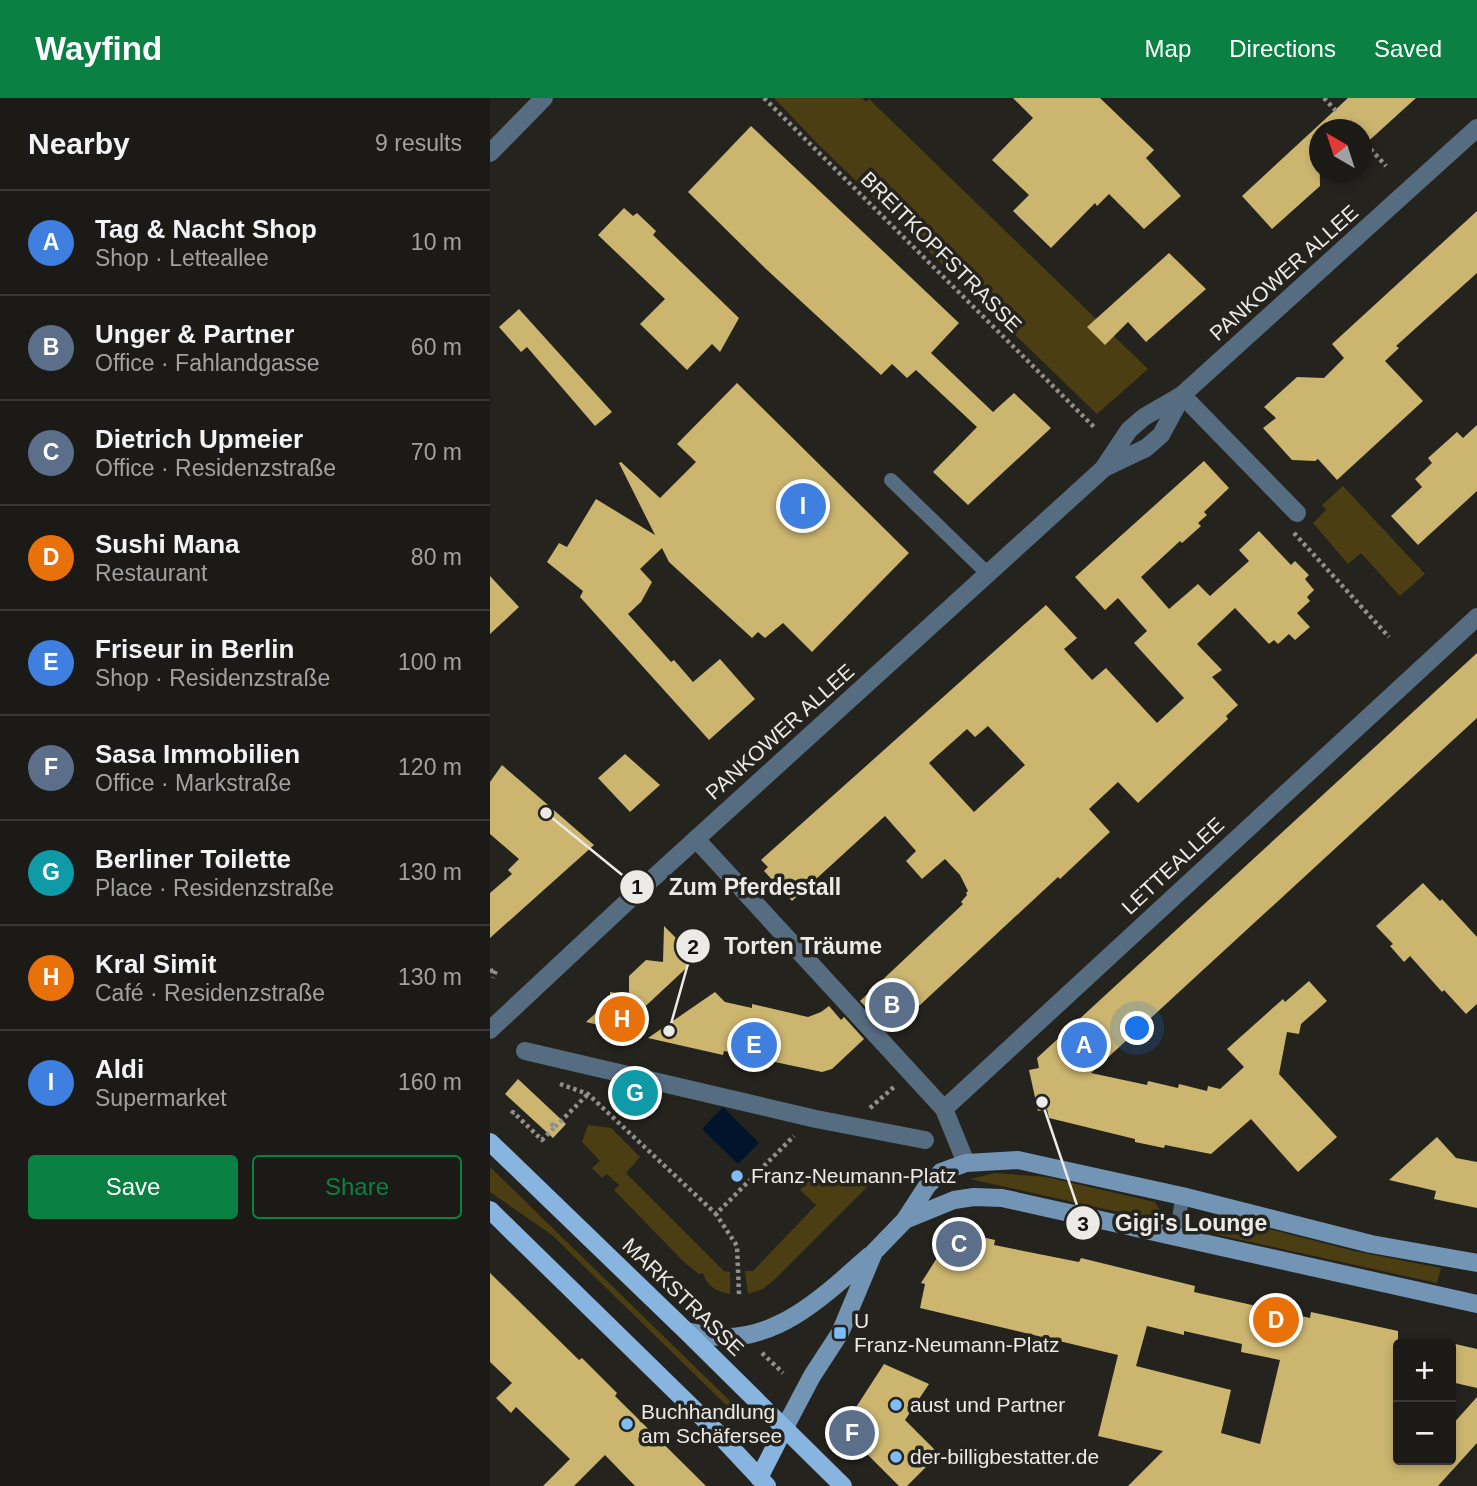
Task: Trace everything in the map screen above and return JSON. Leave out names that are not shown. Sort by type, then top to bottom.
[{"type":"main road","name":"MARKSTRASSE","points":[[490,1142],[843,1486]]},
{"type":"main road","points":[[686,1331],[718,1337],[744,1335],[776,1326],[813,1305],[874,1252],[905,1220],[927,1186],[941,1172],[966,1163],[1018,1160],[1182,1196],[1371,1244],[1477,1263]]},
{"type":"main road","points":[[905,1220],[954,1200],[974,1197],[1002,1198],[1477,1304]]},
{"type":"main road","points":[[490,1210],[709,1423],[761,1483],[784,1429],[812,1376],[840,1333],[874,1252]]},
{"type":"street","points":[[490,153],[544,98]]},
{"type":"street","name":"PANKOWER ALLEE","points":[[490,1030],[1103,469],[1129,430],[1144,416],[1182,395],[1477,128]]},
{"type":"street","points":[[1182,395],[1297,513]]},
{"type":"street","name":"LETTEALLEE","points":[[944,1109],[1477,617]]},
{"type":"street","points":[[696,839],[944,1109],[966,1163]]},
{"type":"street","points":[[525,1051],[812,1118],[925,1140]]},
{"type":"lane","points":[[891,480],[988,574]]},
{"type":"lane","points":[[1177,1237],[1182,1196]]},
{"type":"path","name":"BREITKOPFSTRASSE","points":[[764,98],[1097,429]]},
{"type":"path","points":[[1324,98],[1336,111]]},
{"type":"path","points":[[1372,151],[1386,166]]},
{"type":"path","points":[[1297,513],[1285,524],[1389,636]]},
{"type":"path","points":[[490,971],[496,970],[493,978]]},
{"type":"path","points":[[541,1140],[588,1094],[716,1214],[737,1246],[739,1294]]},
{"type":"path","points":[[512,1114],[513,1112],[546,1145]]},
{"type":"path","points":[[716,1214],[812,1118]]},
{"type":"path","points":[[547,1120],[555,1127]]},
{"type":"path","points":[[756,1347],[783,1373]]},
{"type":"shaded area","points":[[774,98],[862,98],[866,102],[869,99],[1148,369],[1097,414],[820,146]]},
{"type":"shaded area","points":[[1343,486],[1425,574],[1400,596],[1361,553],[1348,564],[1313,523],[1326,510],[1322,505]]},
{"type":"shaded area","points":[[588,1125],[611,1128],[640,1157],[626,1173],[724,1271],[730,1272],[730,1294],[713,1288],[703,1273],[699,1274],[685,1263],[614,1190],[619,1185],[607,1174],[602,1178],[592,1168],[600,1161],[582,1142]]},
{"type":"shaded area","points":[[490,1167],[730,1401],[730,1405],[726,1405],[552,1235],[490,1192]]},
{"type":"shaded area","points":[[820,1169],[873,1181],[774,1280],[763,1289],[748,1294],[745,1271],[753,1271],[816,1205],[800,1190]]},
{"type":"shaded area","points":[[995,1173],[1046,1177],[1155,1202],[1159,1209],[1154,1220],[970,1179]]},
{"type":"shaded area","points":[[1219,1216],[1354,1251],[1441,1268],[1437,1283],[1214,1234]]},
{"type":"water","points":[[723,1107],[759,1143],[738,1164],[702,1129]]},
{"type":"building","points":[[1013,98],[1100,98],[1154,150],[1146,158],[1181,196],[1144,229],[1109,194],[1097,206],[1095,203],[1051,248],[1013,211],[1029,195],[992,160],[1033,118]]},
{"type":"building","points":[[1348,98],[1416,98],[1372,138],[1372,119],[1325,119]]},
{"type":"building","points":[[751,126],[959,323],[931,353],[993,412],[1014,393],[1051,428],[968,505],[933,472],[977,427],[916,370],[907,378],[892,364],[881,375],[766,269],[688,192]]},
{"type":"building","points":[[1309,134],[1309,182],[1320,182],[1320,186],[1272,229],[1242,196]]},
{"type":"building","points":[[624,208],[633,216],[637,213],[656,231],[653,235],[739,318],[720,352],[712,344],[687,370],[640,324],[665,299],[598,235]]},
{"type":"building","points":[[1477,211],[1477,273],[1396,346],[1399,348],[1385,361],[1423,401],[1337,480],[1318,459],[1292,460],[1263,428],[1276,418],[1264,407],[1297,377],[1324,378],[1344,358],[1332,344]]},
{"type":"building","points":[[1169,253],[1206,289],[1146,342],[1128,322],[1105,345],[1087,327]]},
{"type":"building","points":[[519,309],[612,412],[595,426],[527,347],[521,352],[499,327]]},
{"type":"building","points":[[737,383],[909,553],[812,652],[783,623],[765,638],[758,632],[752,638],[669,562],[662,548],[640,569],[652,582],[641,602],[628,614],[693,682],[720,659],[755,699],[709,740],[580,597],[583,591],[547,562],[559,543],[567,547],[596,499],[655,535],[619,463],[660,498],[696,462],[677,444]]},
{"type":"building","points":[[1477,425],[1477,491],[1418,545],[1391,516],[1422,487],[1415,479],[1432,463],[1428,458],[1457,432],[1463,438]]},
{"type":"building","points":[[1204,461],[1229,488],[1204,512],[1207,515],[1198,523],[1201,526],[1182,543],[1180,541],[1141,577],[1169,609],[1198,584],[1210,596],[1249,561],[1239,550],[1259,531],[1291,565],[1295,561],[1309,575],[1305,579],[1314,590],[1307,597],[1310,601],[1297,613],[1310,627],[1295,640],[1289,634],[1278,644],[1274,640],[1269,644],[1235,608],[1197,644],[1222,670],[1212,677],[1238,705],[1226,716],[1228,719],[1138,803],[1118,782],[1089,809],[1110,832],[892,1031],[860,1001],[963,904],[961,902],[968,891],[960,875],[945,859],[922,879],[906,861],[916,851],[885,816],[792,901],[764,871],[768,867],[761,860],[1046,605],[1077,638],[1064,649],[1092,680],[1106,668],[1157,723],[1184,698],[1134,643],[1147,631],[1118,598],[1105,610],[1075,577]],"holes":[[[988,726],[1025,765],[974,812],[929,763],[967,729],[975,737]]]},
{"type":"building","points":[[490,576],[519,607],[490,634]]},
{"type":"building","points":[[1477,653],[1477,718],[1091,1073],[1147,1085],[1148,1081],[1178,1088],[1179,1084],[1207,1091],[1208,1086],[1220,1089],[1244,1067],[1227,1049],[1283,999],[1285,1002],[1309,981],[1327,1001],[1301,1024],[1299,1034],[1287,1032],[1279,1074],[1337,1137],[1298,1172],[1251,1119],[1211,1154],[1135,1142],[1135,1139],[1049,1118],[1047,1109],[1038,1111],[1029,1070],[1039,1068],[1037,1058]]},
{"type":"building","points":[[625,754],[660,785],[630,812],[598,778]]},
{"type":"building","points":[[502,765],[594,845],[490,938],[490,893],[512,874],[508,870],[519,859],[490,834],[490,782]]},
{"type":"building","points":[[1423,883],[1440,901],[1442,899],[1477,937],[1477,1004],[1466,1014],[1410,956],[1404,962],[1390,946],[1393,944],[1376,926]]},
{"type":"building","points":[[664,926],[682,944],[688,944],[687,950],[696,959],[620,1030],[586,1022],[610,1000],[610,992],[629,995],[629,976],[646,960],[663,962]]},
{"type":"building","points":[[715,992],[725,1002],[752,1008],[752,1004],[808,1017],[829,1006],[841,1020],[844,1017],[864,1039],[832,1069],[822,1072],[724,1051],[723,1055],[648,1038]]},
{"type":"building","points":[[518,1079],[566,1124],[553,1138],[505,1094]]},
{"type":"building","points":[[1437,1137],[1456,1158],[1477,1162],[1477,1208],[1434,1199],[1436,1191],[1389,1180]]},
{"type":"building","points":[[960,1232],[995,1240],[994,1245],[1079,1262],[1081,1258],[1195,1286],[1194,1292],[1310,1318],[1311,1312],[1398,1331],[1398,1339],[1393,1339],[1393,1465],[1456,1465],[1456,1420],[1477,1397],[1477,1443],[1438,1486],[1128,1486],[1163,1451],[1098,1436],[1118,1355],[920,1308],[925,1284],[921,1283],[951,1236]],"holes":[[[1147,1326],[1184,1335],[1184,1331],[1242,1344],[1241,1352],[1280,1360],[1260,1444],[1221,1433],[1231,1390],[1136,1366]]]},
{"type":"building","points":[[490,1273],[579,1360],[582,1358],[617,1393],[615,1396],[706,1486],[635,1486],[605,1455],[574,1486],[543,1486],[570,1459],[516,1407],[511,1413],[496,1398],[512,1383],[490,1362]]},
{"type":"building","points":[[1456,1344],[1477,1349],[1477,1388],[1456,1383]]},
{"type":"building","points":[[884,1364],[929,1384],[905,1420],[939,1454],[907,1486],[899,1486],[842,1429]]},
{"type":"place","name":"Aldi","points":[[803,506]]},
{"type":"place","name":"Zum Pferdestall","points":[[546,813]]},
{"type":"place","name":"Unger & Partner","points":[[892,1005]]},
{"type":"place","name":"Kral Simit","points":[[622,1019]]},
{"type":"place","name":"Torten Träume","points":[[669,1031]]},
{"type":"place","name":"Friseur in Berlin","points":[[754,1045]]},
{"type":"place","name":"Tag & Nacht Shop","points":[[1084,1045]]},
{"type":"place","name":"Berliner Toilette","points":[[635,1093]]},
{"type":"place","name":"Gigi's Lounge","points":[[1042,1102]]},
{"type":"place","name":"Franz-Neumann-Platz","points":[[737,1176]]},
{"type":"place","name":"Dietrich Upmeier","points":[[959,1244]]},
{"type":"place","name":"Sushi Mana","points":[[1276,1320]]},
{"type":"place","name":"U Franz-Neumann-Platz","points":[[840,1333]]},
{"type":"place","name":"aust und Partner","points":[[896,1405]]},
{"type":"place","name":"Buchhandlung am Schäfersee","points":[[627,1424]]},
{"type":"place","name":"Sasa Immobilien","points":[[852,1433]]},
{"type":"place","name":"der-billigbestatter.de","points":[[896,1457]]}]
